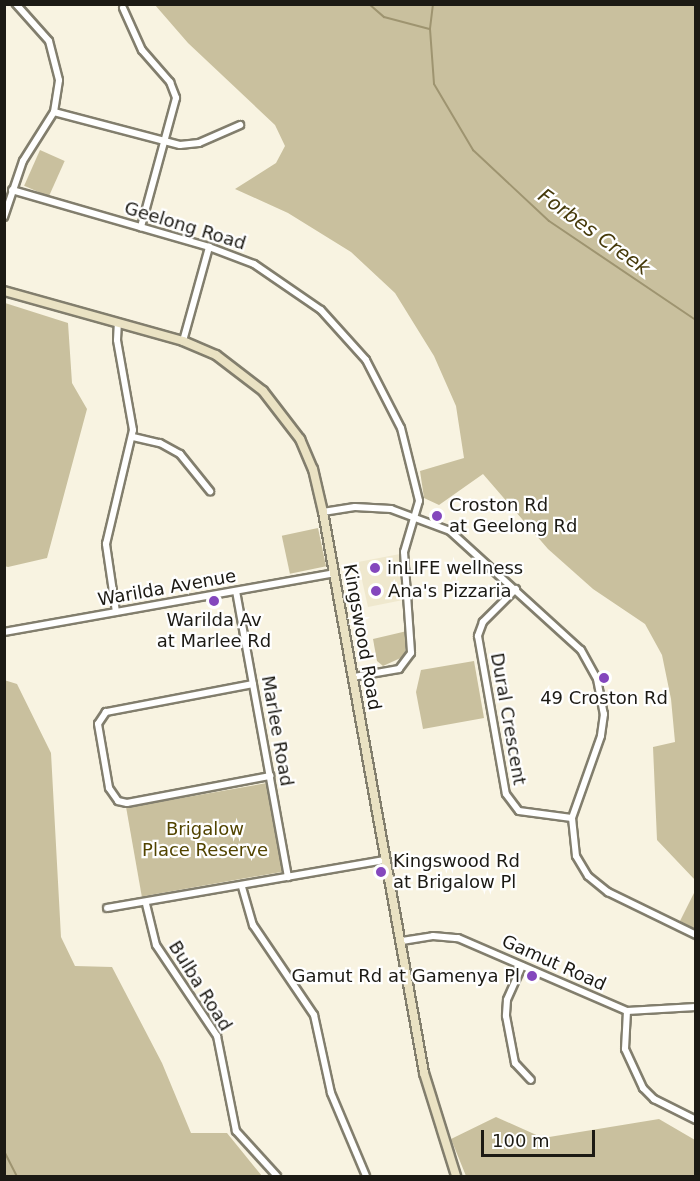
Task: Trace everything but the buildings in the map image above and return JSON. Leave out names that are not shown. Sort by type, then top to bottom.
[{"type":"street","points":[[4,217],[23,161],[54,112],[59,80],[53,49],[44,33],[16,4]]},
{"type":"street","points":[[123,8],[142,50],[176,93],[141,227]]},
{"type":"street","points":[[54,112],[164,142],[199,143],[240,125]]},
{"type":"street","name":"Geelong Road","points":[[12,190],[209,247],[261,268],[301,294],[356,348],[386,393],[404,435],[418,492],[416,515],[409,526],[404,552],[411,654],[399,669],[353,677]]},
{"type":"street","points":[[183,341],[209,247]]},
{"type":"street","name":"Kingswood Road","points":[[4,291],[183,341],[233,366],[276,404],[309,458],[323,512],[424,1073],[456,1176]]},
{"type":"street","points":[[116,612],[106,544],[133,436],[117,340],[118,323]]},
{"type":"street","points":[[133,436],[160,443],[180,454],[210,491]]},
{"type":"street","points":[[323,512],[372,507],[416,515],[459,537],[581,650],[601,690],[601,736],[572,818],[576,856],[588,876],[608,892],[696,935]]},
{"type":"street","name":"Warilda Avenue","points":[[4,632],[334,573]]},
{"type":"street","name":"Dural Crescent","points":[[516,589],[483,622],[478,636],[506,794],[519,811],[572,818]]},
{"type":"street","name":"Marlee Road","points":[[236,591],[288,878]]},
{"type":"street","points":[[253,684],[106,712],[98,724],[109,788],[118,801],[127,803],[270,776]]},
{"type":"street","points":[[107,908],[146,904],[386,860]]},
{"type":"street","points":[[242,886],[253,925],[314,1015],[334,1103],[366,1176]]},
{"type":"street","name":"Bulba Road","points":[[146,904],[156,945],[217,1036],[236,1131],[277,1176]]},
{"type":"street","name":"Gamut Road","points":[[402,941],[432,936],[458,938],[627,1011],[696,1007]]},
{"type":"street","points":[[522,966],[507,1000],[506,1016],[515,1063],[531,1080]]},
{"type":"street","points":[[627,1011],[625,1049],[643,1088],[660,1103],[696,1120]]},
{"type":"shaded area","points":[[400,554],[403,600],[368,607],[358,562]]},
{"type":"green space","points":[[155,5],[695,5],[695,880],[657,840],[653,747],[675,742],[671,699],[662,655],[645,624],[593,589],[548,549],[483,474],[439,505],[424,498],[420,471],[464,458],[456,406],[434,356],[395,293],[351,252],[288,213],[235,189],[276,163],[285,146],[275,125],[188,43]]},
{"type":"green space","points":[[40,150],[65,161],[49,197],[24,186]]},
{"type":"green space","points":[[5,303],[68,323],[72,383],[87,409],[47,558],[8,567],[4,566]]},
{"type":"green space","points":[[318,528],[326,566],[290,574],[282,536]]},
{"type":"green space","points":[[407,631],[405,656],[383,666],[377,661],[373,639]]},
{"type":"green space","points":[[474,661],[484,718],[423,729],[416,692],[421,670]]},
{"type":"green space","points":[[4,680],[17,684],[51,753],[61,937],[75,966],[112,967],[162,1063],[191,1133],[227,1133],[262,1176],[5,1176]]},
{"type":"green space","name":"Brigalow Place Reserve","points":[[267,783],[283,872],[142,896],[126,808]]},
{"type":"green space","points":[[695,891],[695,929],[680,921]]},
{"type":"green space","points":[[496,1117],[543,1138],[659,1119],[695,1140],[695,1176],[466,1176],[451,1139]]},
{"type":"waterway","name":"Forbes Creek","points":[[369,4],[384,17],[429,29]]},
{"type":"waterway","name":"Forbes Creek","points":[[433,4],[430,29],[434,84],[473,150],[549,221],[696,320]]},
{"type":"waterway","points":[[4,1151],[17,1176]]},
{"type":"place","name":"Croston Rd at Geelong Rd","points":[[437,516]]},
{"type":"place","name":"inLIFE wellness","points":[[375,568]]},
{"type":"place","name":"Ana's Pizzaria","points":[[376,591]]},
{"type":"place","name":"Warilda Av at Marlee Rd","points":[[214,601]]},
{"type":"place","name":"49 Croston Rd","points":[[604,678]]},
{"type":"place","name":"Kingswood Rd at Brigalow Pl","points":[[381,872]]},
{"type":"place","name":"Gamut Rd at Gamenya Pl","points":[[532,976]]}]
